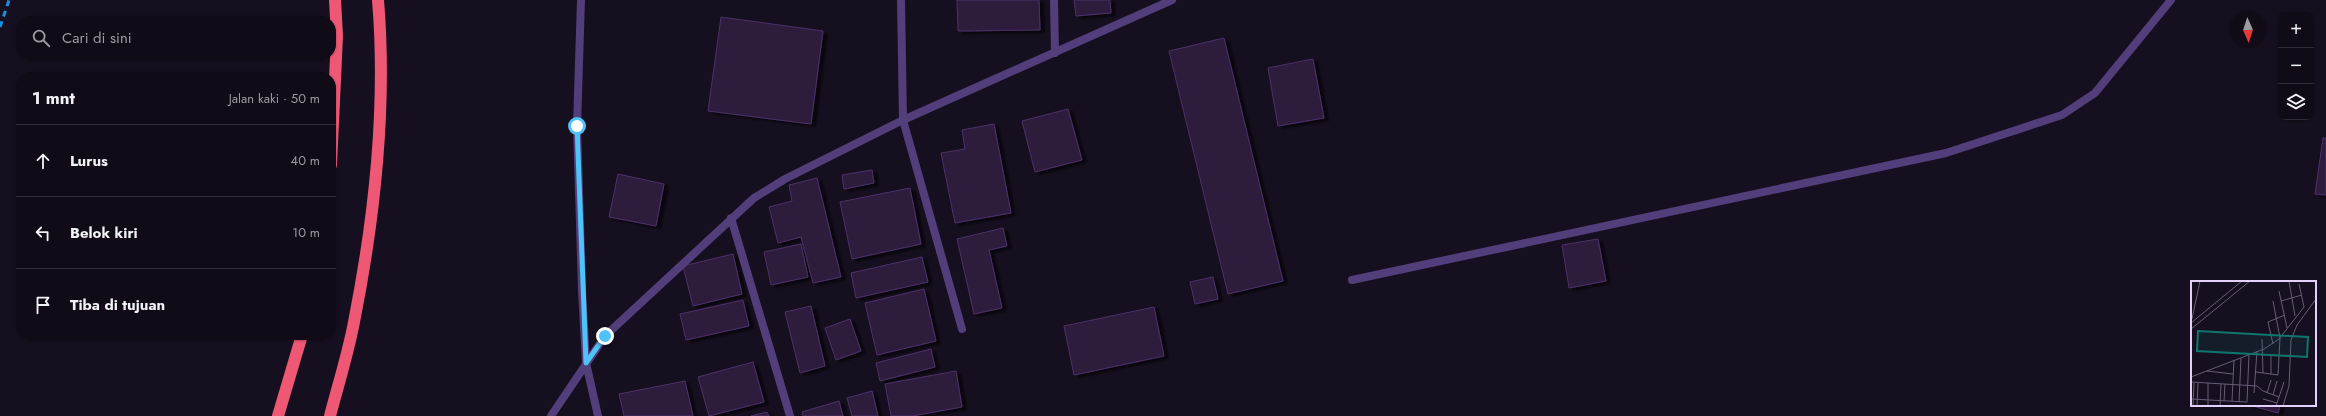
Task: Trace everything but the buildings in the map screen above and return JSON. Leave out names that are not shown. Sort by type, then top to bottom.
[{"type":"highway","points":[[335,0],[336,16]]},
{"type":"highway","points":[[330,416],[354,323],[378,165],[381,42],[378,0]]},
{"type":"highway","points":[[336,18],[336,58]]},
{"type":"highway","points":[[335,72],[336,60]]},
{"type":"highway","points":[[278,416],[301,340]]},
{"type":"street","points":[[581,0],[577,126],[586,363],[598,416]]},
{"type":"street","points":[[901,0],[903,120],[962,329]]},
{"type":"street","points":[[1054,0],[1055,53]]},
{"type":"street","points":[[551,416],[605,336],[754,198],[785,179],[903,120],[1172,0]]},
{"type":"street","points":[[1352,280],[1946,153],[2062,115],[2095,93],[2171,0]]},
{"type":"street","points":[[732,218],[790,416]]},
{"type":"railway","points":[[0,27],[9,0]]},
{"type":"route","points":[[577,126],[581,214],[582,290],[586,363],[605,336]]}]
